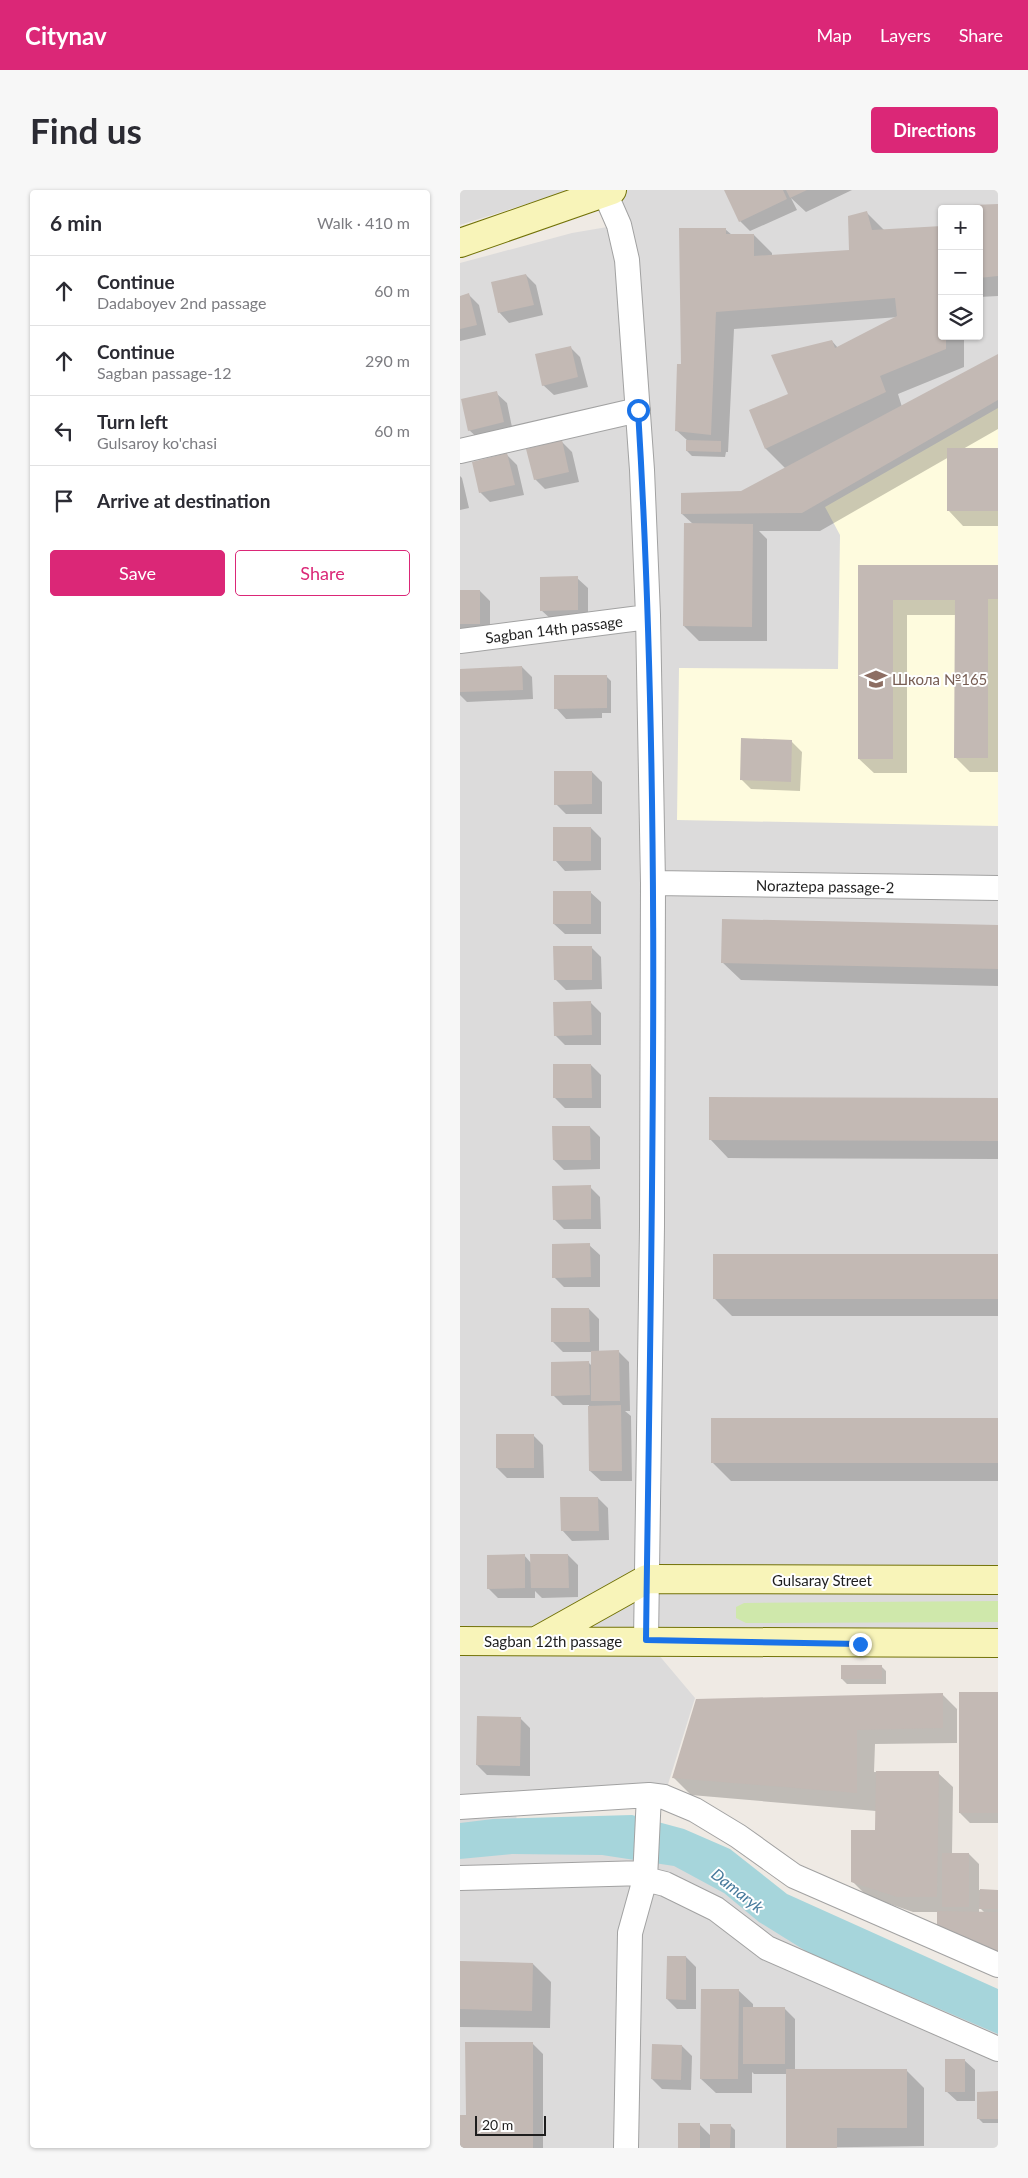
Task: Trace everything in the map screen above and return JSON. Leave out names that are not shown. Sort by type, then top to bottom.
[{"type":"main road","points":[[460,243],[609,192]]},
{"type":"main road","points":[[536,1641],[647,1579]]},
{"type":"main road","name":"Gulsaray Street","points":[[647,1579],[998,1580]]},
{"type":"main road","name":"Sagban 12th passage","points":[[460,1641],[646,1640],[860,1644],[998,1643]]},
{"type":"street","points":[[609,192],[627,260],[638,410],[648,616],[653,883],[652,1226],[646,1640]]},
{"type":"street","points":[[460,451],[638,410]]},
{"type":"street","name":"Sagban 14th passage","points":[[460,641],[648,616]]},
{"type":"street","name":"Noraztepa passage-2","points":[[653,883],[998,888]]},
{"type":"street","points":[[626,2148],[630,1933],[645,1876],[649,1795]]},
{"type":"street","points":[[460,1807],[649,1795],[664,1797],[695,1810],[738,1836],[794,1876],[998,1965]]},
{"type":"street","points":[[460,1878],[645,1876],[716,1909],[767,1948],[998,2048]]},
{"type":"shaded area","points":[[460,190],[571,190],[460,225]]},
{"type":"shaded area","points":[[612,190],[998,190],[998,1643],[647,1641],[695,1698],[664,1797],[516,1802],[517,1836],[460,1841],[460,263],[572,233],[619,225]]},
{"type":"shaded area","points":[[998,408],[998,826],[677,820],[679,668],[838,669],[840,535],[825,507]]},
{"type":"shaded area","points":[[460,1844],[656,1845],[998,2015],[998,2148],[460,2148]]},
{"type":"green space","points":[[998,1601],[998,1622],[746,1623],[736,1618],[736,1607],[744,1603]]},
{"type":"water","name":"Damaryk","points":[[632,1815],[684,1829],[730,1849],[787,1894],[998,1989],[998,2034],[809,1953],[759,1922],[724,1893],[674,1866],[602,1855],[512,1854],[460,1859],[460,1823],[493,1819]]},
{"type":"building","points":[[724,190],[783,190],[787,199],[739,222]]},
{"type":"building","points":[[786,190],[807,190],[790,198]]},
{"type":"building","points":[[998,204],[998,276],[983,278],[983,205],[972,205]]},
{"type":"building","points":[[867,211],[872,230],[938,226],[938,340],[946,340],[946,349],[880,376],[886,392],[765,449],[749,410],[788,394],[771,355],[832,340],[835,348],[897,316],[895,298],[716,312],[711,435],[675,431],[677,364],[681,364],[679,228],[726,228],[726,234],[754,234],[754,256],[849,250],[848,216]]},
{"type":"building","points":[[526,274],[534,305],[498,313],[491,282]]},
{"type":"building","points":[[469,293],[477,325],[460,329],[460,296]]},
{"type":"building","points":[[571,346],[578,377],[542,386],[535,354]]},
{"type":"building","points":[[998,354],[998,400],[802,513],[681,514],[681,493],[741,491]]},
{"type":"building","points":[[497,391],[504,422],[468,431],[461,399]]},
{"type":"building","points":[[562,440],[569,472],[534,480],[526,449]]},
{"type":"building","points":[[686,440],[721,441],[721,452],[686,451]]},
{"type":"building","points":[[947,448],[998,448],[998,511],[947,511]]},
{"type":"building","points":[[507,453],[515,485],[479,493],[472,462]]},
{"type":"building","points":[[684,523],[753,524],[752,627],[683,626]]},
{"type":"building","name":"Школа №165","points":[[858,565],[998,565],[998,599],[988,599],[988,758],[954,758],[955,600],[893,600],[893,759],[858,759]]},
{"type":"building","points":[[578,576],[578,610],[540,611],[540,577]]},
{"type":"building","points":[[460,590],[480,590],[480,624],[460,624]]},
{"type":"building","points":[[522,666],[523,690],[460,692],[460,669]]},
{"type":"building","points":[[554,675],[607,675],[607,708],[554,709]]},
{"type":"building","points":[[741,738],[792,740],[791,782],[740,780]]},
{"type":"building","points":[[554,771],[592,771],[592,804],[554,805]]},
{"type":"building","points":[[553,827],[591,827],[591,861],[553,861]]},
{"type":"building","points":[[553,891],[591,891],[591,924],[553,924]]},
{"type":"building","points":[[722,919],[998,925],[998,969],[721,963]]},
{"type":"building","points":[[553,946],[592,946],[592,980],[554,980]]},
{"type":"building","points":[[591,1001],[592,1035],[554,1036],[553,1002]]},
{"type":"building","points":[[553,1064],[591,1064],[592,1098],[553,1098]]},
{"type":"building","points":[[709,1097],[998,1098],[998,1141],[709,1140]]},
{"type":"building","points":[[552,1126],[590,1126],[591,1160],[553,1160]]},
{"type":"building","points":[[591,1185],[591,1219],[553,1220],[552,1186]]},
{"type":"building","points":[[590,1243],[591,1277],[552,1278],[552,1244]]},
{"type":"building","points":[[713,1254],[998,1254],[998,1299],[713,1299]]},
{"type":"building","points":[[551,1308],[589,1308],[590,1342],[551,1342]]},
{"type":"building","points":[[619,1350],[620,1401],[591,1401],[591,1351]]},
{"type":"building","points":[[589,1361],[590,1395],[551,1396],[551,1362]]},
{"type":"building","points":[[621,1405],[622,1471],[589,1471],[588,1406]]},
{"type":"building","points":[[711,1418],[998,1418],[998,1463],[711,1463]]},
{"type":"building","points":[[496,1434],[534,1434],[534,1468],[496,1468]]},
{"type":"building","points":[[560,1497],[598,1497],[599,1531],[561,1531]]},
{"type":"building","points":[[525,1554],[525,1588],[487,1589],[487,1555]]},
{"type":"building","points":[[530,1554],[568,1554],[569,1588],[531,1588]]},
{"type":"building","points":[[841,1665],[882,1665],[882,1679],[841,1679]]},
{"type":"building","points":[[959,1692],[998,1692],[998,1813],[959,1813]]},
{"type":"building","points":[[943,1693],[943,1728],[857,1730],[857,1793],[672,1778],[696,1699]]},
{"type":"building","points":[[477,1716],[521,1717],[520,1766],[476,1765]]},
{"type":"building","points":[[876,1771],[939,1771],[937,1897],[897,1897],[851,1882],[851,1830],[875,1830]]},
{"type":"building","points":[[942,1853],[969,1853],[969,1907],[942,1907]]},
{"type":"building","points":[[980,1889],[998,1890],[998,1909],[979,1909]]},
{"type":"building","points":[[937,1911],[998,1912],[998,1956],[937,1936]]},
{"type":"building","points":[[667,1956],[686,1956],[686,2000],[666,1999]]},
{"type":"building","points":[[460,1961],[533,1963],[532,2011],[460,2009]]},
{"type":"building","points":[[701,1989],[739,1989],[738,2079],[700,2079]]},
{"type":"building","points":[[743,2007],[785,2007],[785,2064],[743,2064]]},
{"type":"building","points":[[465,2042],[533,2042],[533,2148],[460,2148],[460,2115],[466,2115]]},
{"type":"building","points":[[652,2044],[682,2045],[681,2080],[651,2079]]},
{"type":"building","points":[[945,2059],[965,2059],[965,2092],[945,2092]]},
{"type":"building","points":[[786,2069],[907,2069],[907,2128],[837,2128],[837,2148],[786,2148]]},
{"type":"building","points":[[998,2091],[998,2119],[977,2119],[977,2092]]},
{"type":"building","points":[[678,2123],[700,2123],[700,2148],[678,2148]]},
{"type":"building","points":[[710,2124],[731,2124],[730,2148],[710,2148]]},
{"type":"place","name":"Школа №165","points":[[876,679]]},
{"type":"route","points":[[638,410],[648,615],[653,883],[652,1226],[646,1640],[860,1644]]}]
